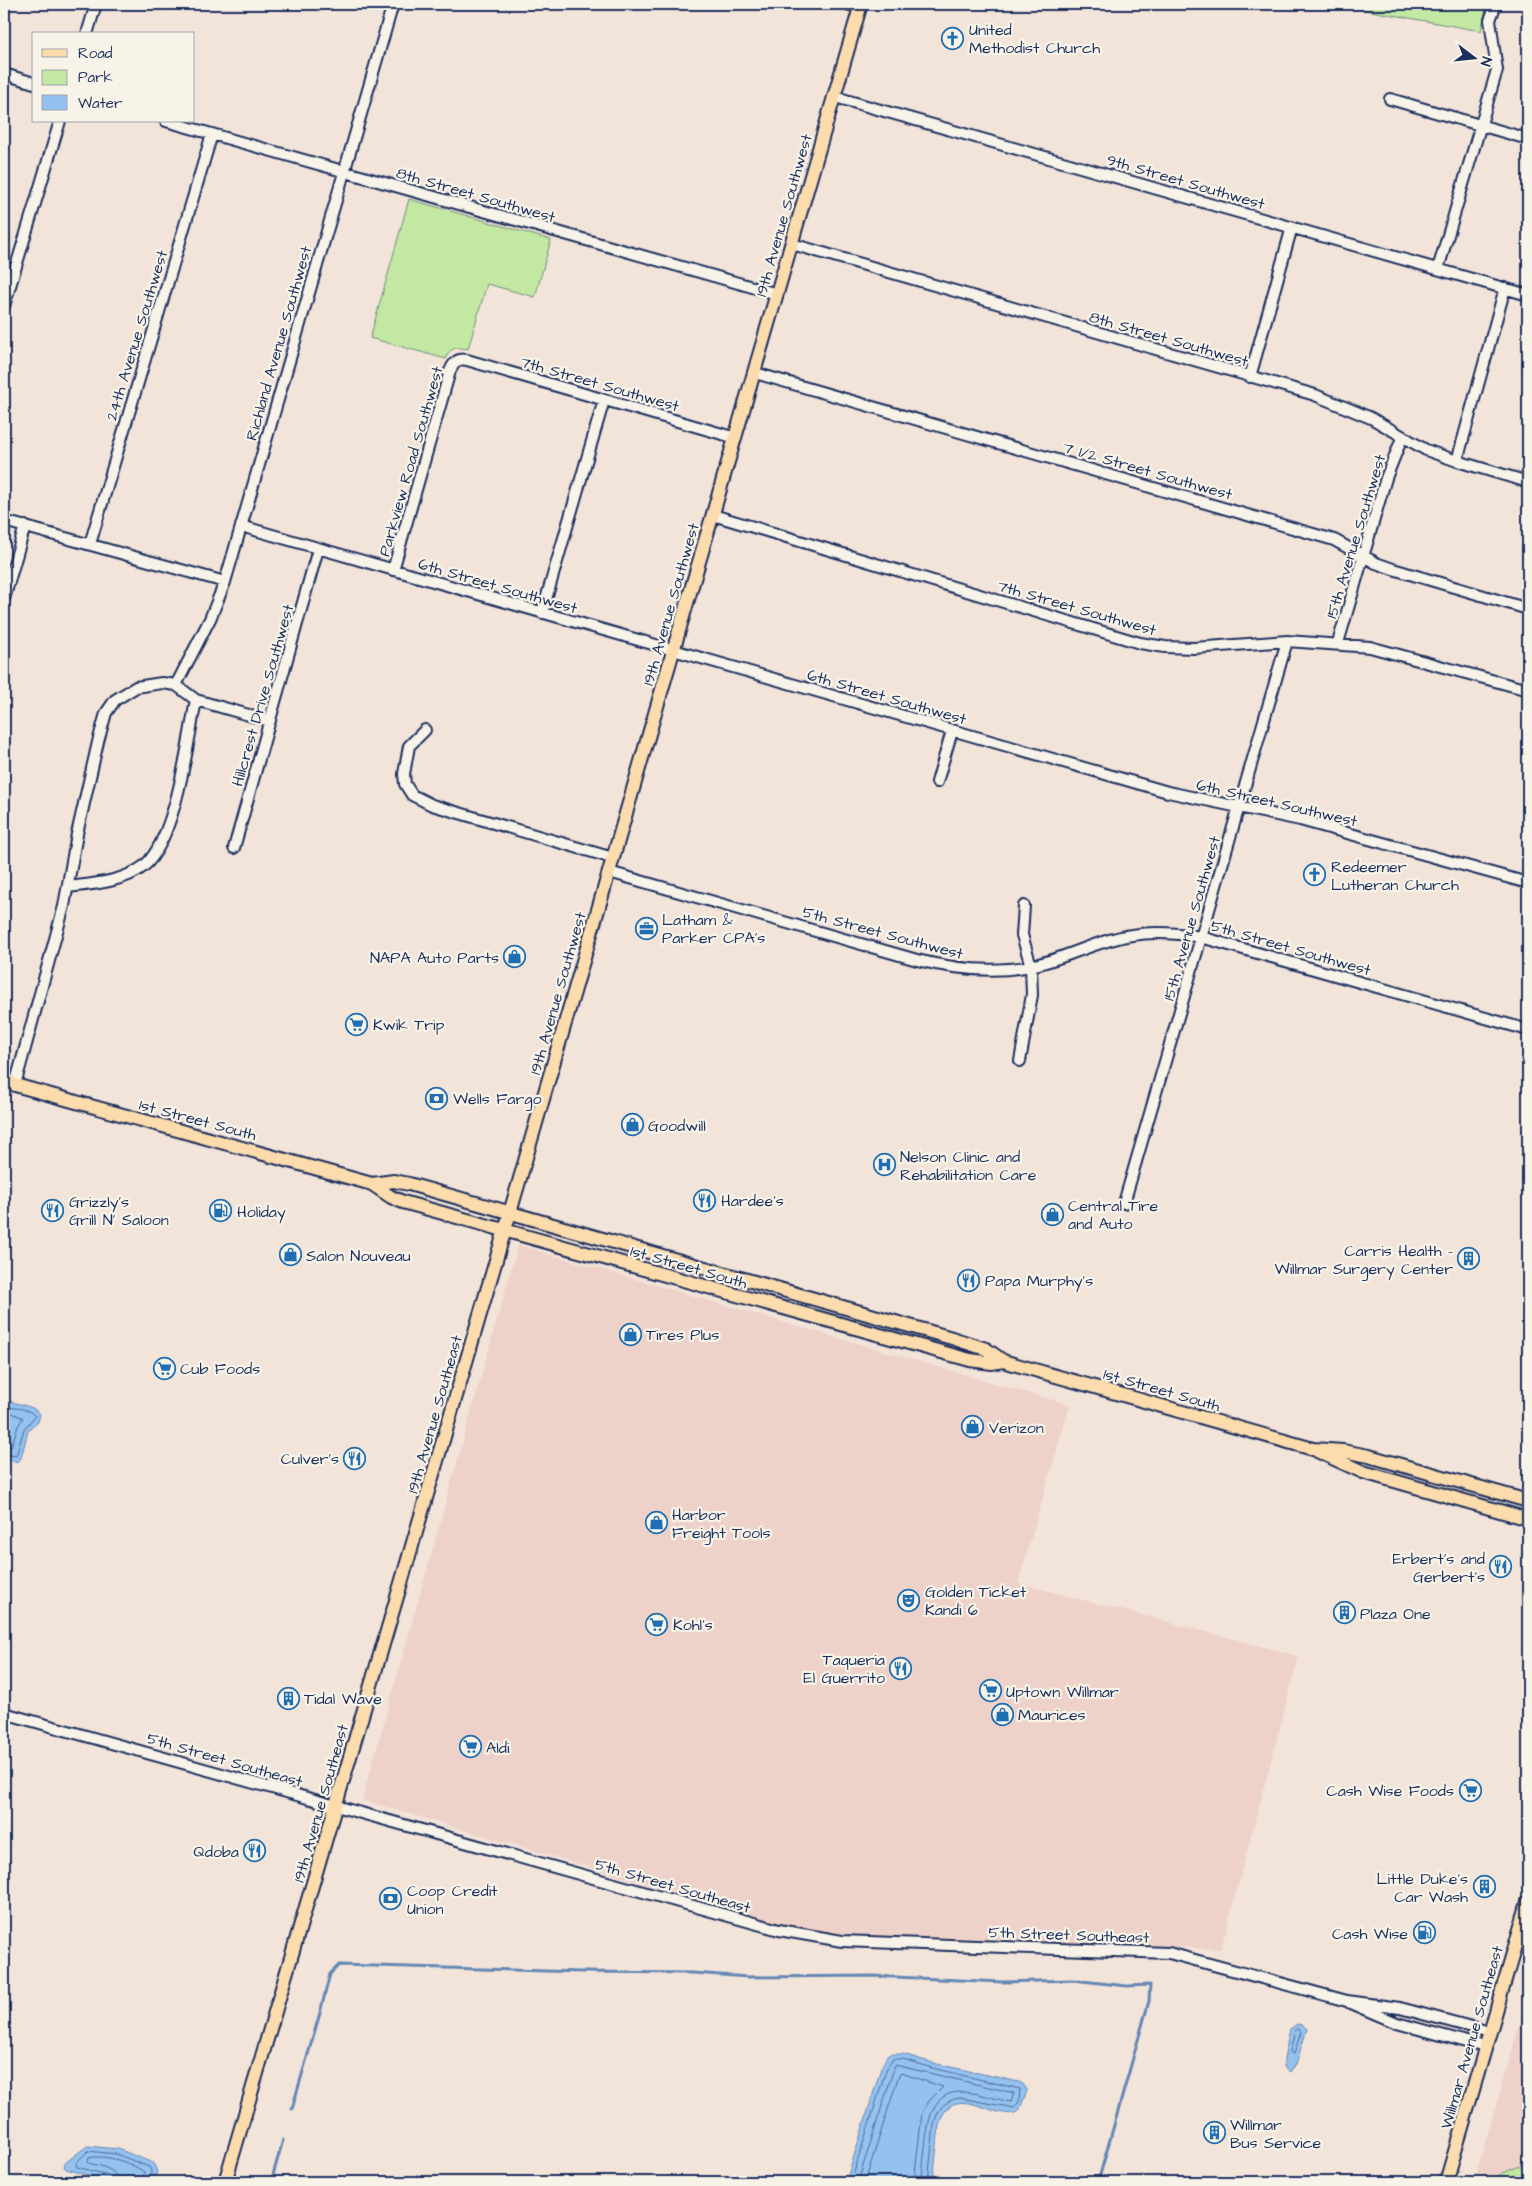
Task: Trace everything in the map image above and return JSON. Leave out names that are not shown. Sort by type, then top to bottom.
[{"type":"main road","name":"19th Avenue Southwest","points":[[504,1231],[861,6]]},
{"type":"main road","name":"1st Street South","points":[[7,1083],[372,1184],[391,1197],[403,1202],[504,1231],[970,1360],[992,1363],[1003,1361]]},
{"type":"main road","name":"1st Street South","points":[[372,1184],[394,1181],[409,1184],[952,1338],[986,1349],[1003,1361],[1313,1449],[1364,1472],[1528,1519]]},
{"type":"main road","name":"19th Avenue Southeast","points":[[225,2182],[504,1231]]},
{"type":"main road","name":"1st Street South","points":[[1313,1449],[1343,1451],[1369,1456],[1528,1501]]},
{"type":"main road","name":"Willmar Avenue Southeast","points":[[1446,2182],[1528,1902]]},
{"type":"street","points":[[88,32],[96,4]]},
{"type":"street","name":"Richland Avenue Southwest","points":[[176,685],[218,604],[226,582],[393,4]]},
{"type":"street","points":[[847,4],[861,6]]},
{"type":"street","points":[[1438,270],[1497,70],[1490,20],[1496,4]]},
{"type":"street","points":[[4,74],[32,82]]},
{"type":"street","name":"9th Street Southwest","points":[[835,97],[1528,295]]},
{"type":"street","points":[[1390,99],[1528,140]]},
{"type":"street","points":[[4,306],[60,122]]},
{"type":"street","name":"8th Street Southwest","points":[[170,122],[777,294]]},
{"type":"street","name":"24th Avenue Southwest","points":[[90,544],[212,134]]},
{"type":"street","points":[[1250,377],[1292,227]]},
{"type":"street","name":"8th Street Southwest","points":[[792,244],[1315,395],[1371,418],[1402,438],[1426,450],[1457,462],[1528,482]]},
{"type":"street","points":[[1457,462],[1505,288]]},
{"type":"street","name":"7th Street Southwest","points":[[456,361],[467,360],[736,438]]},
{"type":"street","name":"Parkview Road Southwest","points":[[393,570],[450,371],[456,361]]},
{"type":"street","name":"7 1/2 Street Southwest","points":[[754,373],[1334,540],[1393,569],[1528,608]]},
{"type":"street","points":[[542,613],[604,400]]},
{"type":"street","name":"15th Avenue Southwest","points":[[1338,643],[1362,555],[1386,478],[1402,438]]},
{"type":"street","name":"7th Street Southwest","points":[[713,515],[1140,642],[1165,647],[1194,648],[1287,641],[1338,643],[1370,647],[1528,690]]},
{"type":"street","points":[[4,520],[226,582]]},
{"type":"street","points":[[4,599],[25,526]]},
{"type":"street","name":"6th Street Southwest","points":[[241,526],[1168,792],[1300,820],[1528,883]]},
{"type":"street","name":"Hillcrest Drive Southwest","points":[[234,848],[318,549]]},
{"type":"street","name":"15th Avenue Southwest","points":[[1124,1203],[1287,641]]},
{"type":"street","points":[[7,1083],[68,888],[77,834],[98,742],[106,713],[115,700],[136,687],[162,683],[176,685],[196,700],[270,721]]},
{"type":"street","points":[[68,888],[103,882],[127,875],[144,866],[155,854],[164,839],[172,815],[196,700]]},
{"type":"street","points":[[425,730],[409,746],[404,764],[405,784],[415,798],[432,805],[613,858]]},
{"type":"street","points":[[937,782],[952,731]]},
{"type":"street","name":"5th Street Southwest","points":[[609,872],[938,965],[989,970],[1031,966],[1132,935],[1158,933],[1201,937],[1528,1030]]},
{"type":"street","points":[[1020,1061],[1031,1009],[1031,966],[1022,935],[1024,906]]},
{"type":"street","name":"5th Street Southeast","points":[[4,1713],[750,1923],[803,1935],[864,1942],[1164,1952],[1347,2001],[1400,2008],[1490,2032]]},
{"type":"street","name":"5th Street Southeast","points":[[1347,2001],[1389,2020],[1485,2047]]},
{"type":"shaded area","points":[[518,1245],[1070,1405],[1018,1583],[1299,1656],[1221,1949],[816,1934],[362,1800]]},
{"type":"shaded area","points":[[1528,1994],[1528,2182],[1474,2182]]},
{"type":"green space","points":[[1332,4],[1487,4],[1481,31]]},
{"type":"green space","points":[[409,199],[551,240],[535,297],[487,284],[468,349],[451,350],[446,359],[370,338]]},
{"type":"green space","points":[[1520,2166],[1528,2166],[1528,2175],[1506,2182],[1491,2182],[1502,2173]]},
{"type":"water","points":[[9,1401],[33,1408],[40,1414],[38,1422],[28,1431],[21,1458],[18,1462],[4,1459],[4,1405]]},
{"type":"water","points":[[1297,2024],[1307,2029],[1296,2064],[1290,2072],[1284,2067],[1284,2059],[1290,2029]]},
{"type":"water","points":[[903,2054],[933,2063],[1019,2082],[1023,2084],[1027,2091],[1019,2111],[1010,2114],[964,2103],[953,2104],[945,2111],[939,2126],[933,2182],[846,2182],[881,2068],[887,2056]]},
{"type":"water","points":[[87,2146],[118,2149],[153,2163],[157,2171],[154,2182],[113,2182],[64,2167],[65,2163]]},
{"type":"waterway","points":[[292,2109],[330,1974],[339,1965],[582,1972],[693,1973],[748,1977],[874,1976],[1002,1982],[1073,1980],[1127,1986],[1150,1985],[1149,2001],[1098,2182]]},
{"type":"waterway","points":[[271,2182],[283,2140]]},
{"type":"place","name":"United Methodist Church","points":[[953,38]]},
{"type":"place","name":"Redeemer Lutheran Church","points":[[1315,875]]},
{"type":"place","name":"Latham & Parker CPA's","points":[[646,928]]},
{"type":"place","name":"NAPA Auto Parts","points":[[515,957]]},
{"type":"place","name":"Kwik Trip","points":[[357,1024]]},
{"type":"place","name":"Wells Fargo","points":[[437,1098]]},
{"type":"place","name":"Goodwill","points":[[632,1125]]},
{"type":"place","name":"Nelson Clinic and Rehabilitation Care","points":[[884,1165]]},
{"type":"place","name":"Hardee's","points":[[705,1200]]},
{"type":"place","name":"Grizzly's Grill N' Saloon","points":[[53,1210]]},
{"type":"place","name":"Holiday","points":[[221,1211]]},
{"type":"place","name":"Central Tire and Auto","points":[[1052,1214]]},
{"type":"place","name":"Salon Nouveau","points":[[290,1255]]},
{"type":"place","name":"Carris Health - Willmar Surgery Center","points":[[1469,1259]]},
{"type":"place","name":"Papa Murphy's","points":[[969,1280]]},
{"type":"place","name":"Tires Plus","points":[[630,1334]]},
{"type":"place","name":"Cub Foods","points":[[164,1368]]},
{"type":"place","name":"Verizon","points":[[973,1427]]},
{"type":"place","name":"Culver's","points":[[355,1458]]},
{"type":"place","name":"Harbor Freight Tools","points":[[656,1523]]},
{"type":"place","name":"Erbert's and Gerbert's","points":[[1501,1567]]},
{"type":"place","name":"Golden Ticket Kandi 6","points":[[909,1600]]},
{"type":"place","name":"Plaza One","points":[[1344,1613]]},
{"type":"place","name":"Kohl's","points":[[657,1624]]},
{"type":"place","name":"Taqueria El Guerrito","points":[[901,1668]]},
{"type":"place","name":"Uptown Willmar","points":[[990,1691]]},
{"type":"place","name":"Tidal Wave","points":[[288,1698]]},
{"type":"place","name":"Maurices","points":[[1002,1714]]},
{"type":"place","name":"Aldi","points":[[470,1747]]},
{"type":"place","name":"Cash Wise Foods","points":[[1470,1790]]},
{"type":"place","name":"Qdoba","points":[[255,1851]]},
{"type":"place","name":"Little Duke's Car Wash","points":[[1484,1887]]},
{"type":"place","name":"Coop Credit Union","points":[[391,1899]]},
{"type":"place","name":"Cash Wise","points":[[1424,1933]]},
{"type":"place","name":"Willmar Bus Service","points":[[1214,2133]]}]
